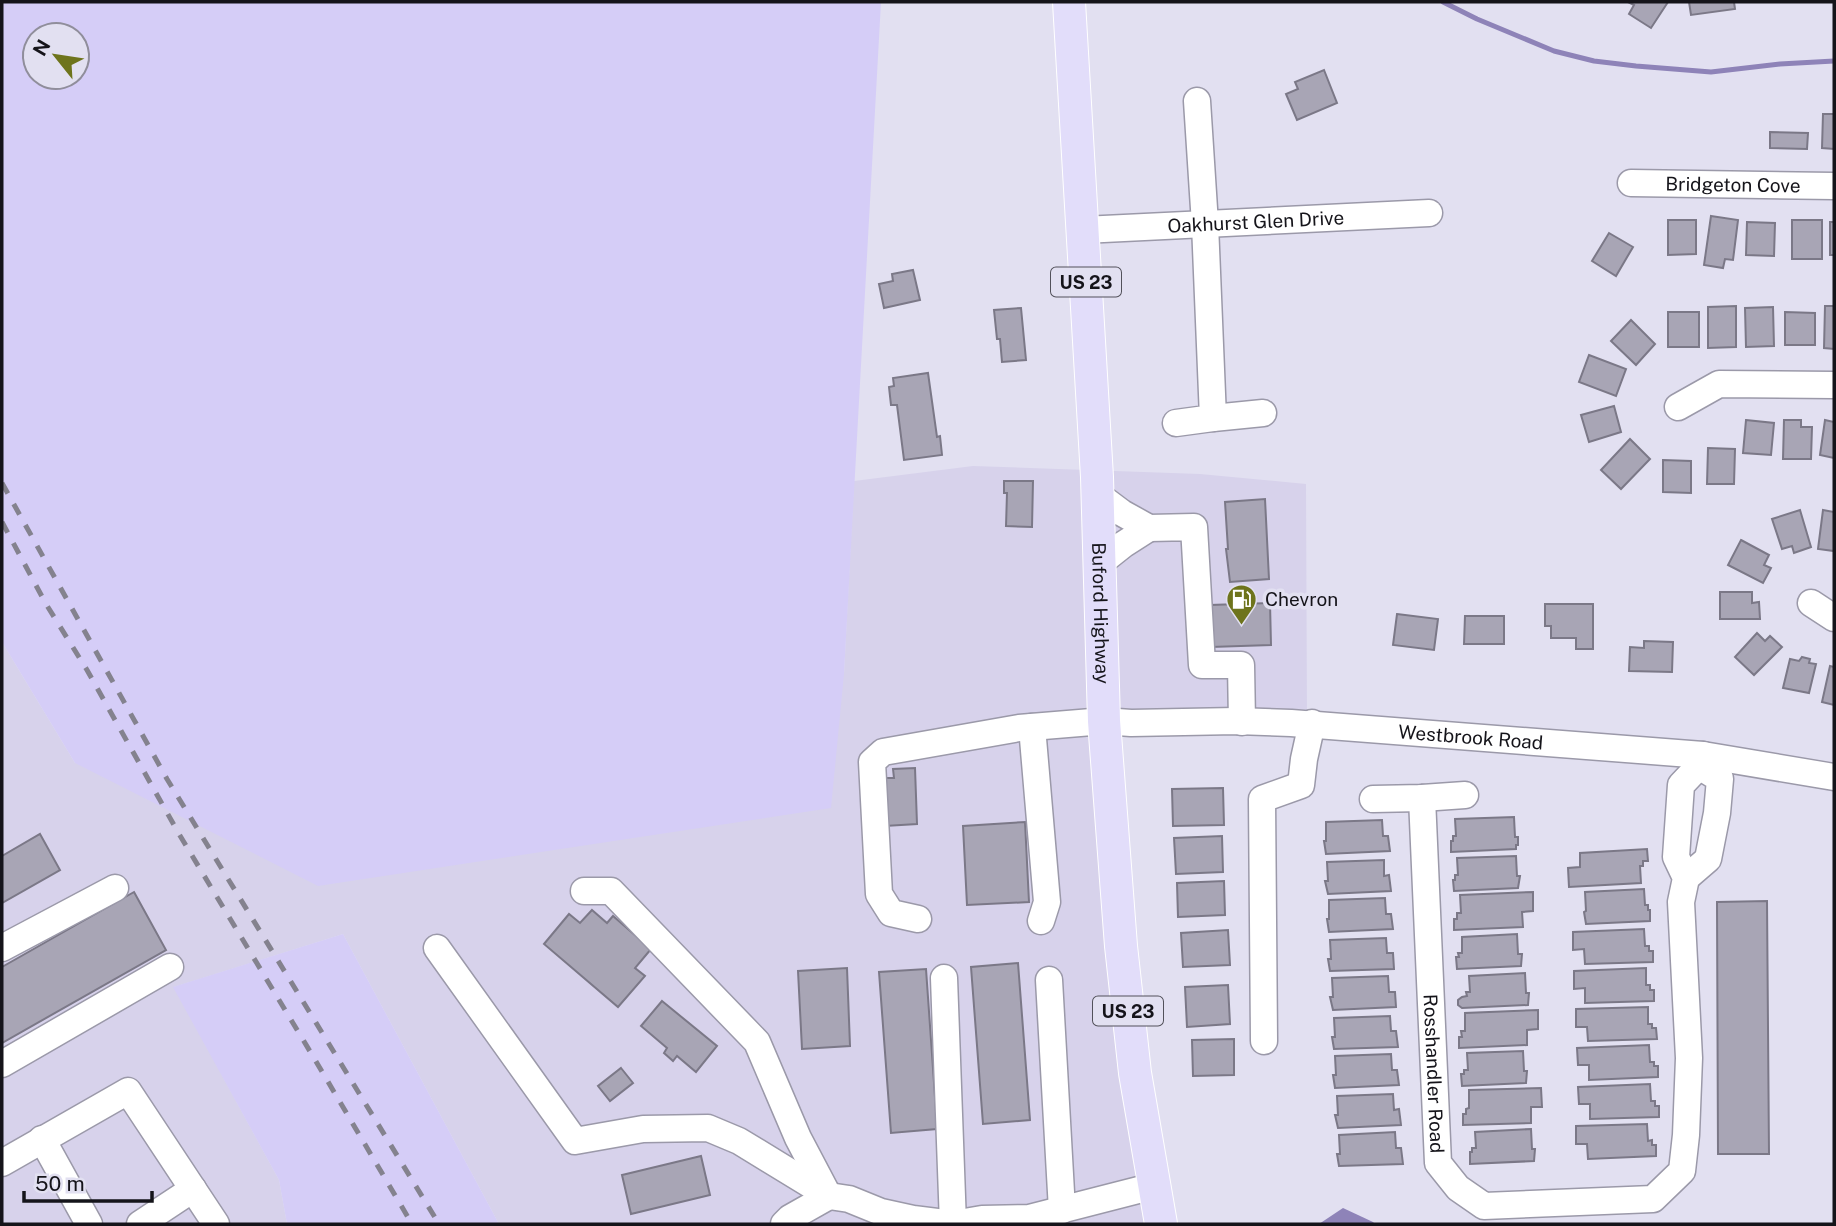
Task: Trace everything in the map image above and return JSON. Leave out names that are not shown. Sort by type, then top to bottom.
[{"type":"main road","name":"Buford Highway","points":[[1069,2],[1098,495],[1104,721],[1121,946],[1135,1073],[1161,1224]]},
{"type":"street","points":[[1197,101],[1213,418]]},
{"type":"street","name":"Bridgeton Cove","points":[[1631,183],[1834,186]]},
{"type":"street","name":"Oakhurst Glen Drive","points":[[1083,230],[1429,213]]},
{"type":"street","points":[[1678,407],[1719,384],[1834,385]]},
{"type":"street","points":[[1176,423],[1263,413]]},
{"type":"street","points":[[1098,495],[1122,513],[1149,527],[1194,527],[1202,665],[1241,665],[1242,722]]},
{"type":"street","points":[[1100,563],[1149,527]]},
{"type":"street","points":[[1811,603],[1834,618]]},
{"type":"street","name":"Westbrook Road","points":[[918,919],[891,913],[879,894],[872,762],[883,752],[1032,727],[1104,721],[1311,723],[1701,761],[1834,777]]},
{"type":"street","points":[[1264,1041],[1262,799],[1301,785],[1311,723]]},
{"type":"street","points":[[1032,727],[1047,902],[1041,921]]},
{"type":"street","points":[[1686,878],[1708,859],[1717,813],[1720,779],[1701,761]]},
{"type":"street","name":"Rosshandler Road","points":[[1422,798],[1438,1163],[1458,1188],[1483,1206],[1653,1199],[1682,1171],[1686,1135],[1689,1058],[1681,902],[1686,878],[1676,856],[1681,785],[1701,761]]},
{"type":"street","points":[[1373,799],[1465,795]]},
{"type":"street","points":[[2,948],[115,888]]},
{"type":"street","points":[[584,891],[611,891],[757,1042],[798,1138],[829,1196]]},
{"type":"street","points":[[437,948],[575,1141],[643,1129],[708,1128],[740,1142],[829,1196],[849,1199],[881,1212],[953,1224],[982,1219],[1029,1218],[1153,1186]]},
{"type":"street","points":[[2,1064],[170,967]]},
{"type":"street","points":[[944,978],[953,1224]]},
{"type":"street","points":[[1049,980],[1062,1210]]},
{"type":"street","points":[[2,1163],[128,1091],[216,1224]]},
{"type":"street","points":[[42,1139],[89,1224]]},
{"type":"street","points":[[140,1224],[193,1189]]},
{"type":"street","points":[[784,1224],[829,1196]]},
{"type":"shaded area","points":[[2,2],[881,2],[844,674],[831,808],[318,886],[75,763],[2,642]]},
{"type":"shaded area","points":[[973,466],[1200,474],[1306,484],[1307,718],[1097,713],[1157,1224],[499,1224],[343,934],[174,987],[279,1180],[287,1224],[2,1224],[2,642],[75,763],[844,674],[854,481]]},
{"type":"shaded area","points":[[343,934],[499,1224],[287,1224],[279,1180],[173,987]]},
{"type":"shaded area","points":[[1343,1208],[1373,1222],[1375,1224],[1319,1224]]},
{"type":"building","points":[[1628,2],[1668,2],[1651,28],[1629,14],[1634,5]]},
{"type":"building","points":[[1689,2],[1734,2],[1735,9],[1691,15]]},
{"type":"building","points":[[1324,70],[1337,103],[1297,120],[1286,94],[1298,89],[1295,82]]},
{"type":"building","points":[[1823,114],[1834,114],[1834,149],[1822,148]]},
{"type":"building","points":[[1770,132],[1808,133],[1807,149],[1770,148]]},
{"type":"building","points":[[1711,216],[1738,220],[1733,260],[1725,259],[1723,268],[1704,265]]},
{"type":"building","points":[[1668,220],[1696,220],[1696,254],[1668,255]]},
{"type":"building","points":[[1792,220],[1822,220],[1822,259],[1792,259]]},
{"type":"building","points":[[1747,222],[1775,223],[1774,256],[1746,255]]},
{"type":"building","points":[[1830,222],[1834,222],[1834,255],[1830,255]]},
{"type":"building","points":[[1609,233],[1633,247],[1616,276],[1592,261]]},
{"type":"building","points":[[913,270],[920,300],[884,308],[879,284],[893,281],[892,274]]},
{"type":"building","points":[[1736,306],[1736,347],[1708,348],[1708,307]]},
{"type":"building","points":[[1825,306],[1834,306],[1834,349],[1824,348]]},
{"type":"building","points":[[1773,307],[1774,346],[1746,347],[1745,308]]},
{"type":"building","points":[[1021,308],[1026,360],[1002,362],[994,310]]},
{"type":"building","points":[[1668,312],[1699,312],[1699,347],[1668,347]]},
{"type":"building","points":[[1785,312],[1815,313],[1815,345],[1785,345]]},
{"type":"building","points":[[1631,320],[1655,344],[1636,365],[1611,341]]},
{"type":"building","points":[[1589,355],[1626,369],[1616,396],[1579,382]]},
{"type":"building","points":[[928,373],[942,455],[904,460],[897,405],[891,405],[889,387],[894,386],[893,378]]},
{"type":"building","points":[[1614,406],[1621,432],[1589,442],[1581,415]]},
{"type":"building","points":[[1746,420],[1774,423],[1771,455],[1743,453]]},
{"type":"building","points":[[1784,420],[1801,420],[1801,427],[1812,427],[1811,459],[1783,459]]},
{"type":"building","points":[[1825,420],[1834,422],[1834,458],[1820,455]]},
{"type":"building","points":[[1630,439],[1650,459],[1621,489],[1601,470]]},
{"type":"building","points":[[1708,448],[1735,449],[1734,484],[1707,484]]},
{"type":"building","points":[[1663,460],[1691,461],[1691,493],[1663,492]]},
{"type":"building","points":[[1004,481],[1033,481],[1032,527],[1006,526],[1007,493],[1004,493]]},
{"type":"building","points":[[1265,499],[1269,579],[1230,582],[1225,502]]},
{"type":"building","points":[[1800,510],[1811,547],[1794,553],[1792,546],[1782,549],[1772,519]]},
{"type":"building","points":[[1823,510],[1834,512],[1834,551],[1818,549]]},
{"type":"building","points":[[1741,540],[1769,555],[1764,565],[1771,568],[1763,583],[1728,565]]},
{"type":"building","points":[[1720,592],[1752,592],[1752,603],[1759,602],[1760,619],[1720,619]]},
{"type":"building","points":[[1270,603],[1271,645],[1211,647],[1210,605]]},
{"type":"building","points":[[1545,604],[1593,604],[1593,649],[1576,649],[1576,638],[1551,638],[1551,626],[1545,626]]},
{"type":"building","points":[[1397,614],[1438,619],[1434,650],[1393,645]]},
{"type":"building","points":[[1465,616],[1504,616],[1504,644],[1464,644]]},
{"type":"building","points":[[1757,633],[1765,641],[1770,636],[1782,647],[1754,675],[1735,657]]},
{"type":"building","points":[[1644,641],[1673,642],[1672,672],[1629,671],[1630,647],[1644,648]]},
{"type":"building","points":[[1802,657],[1810,659],[1809,663],[1816,664],[1809,693],[1783,688],[1790,659],[1799,661]]},
{"type":"building","points":[[1830,666],[1834,667],[1834,705],[1822,702]]},
{"type":"building","points":[[915,768],[917,824],[885,826],[883,778],[894,778],[893,769]]},
{"type":"building","points":[[1223,788],[1224,825],[1173,826],[1172,789]]},
{"type":"building","points":[[1514,817],[1515,837],[1518,837],[1516,849],[1451,852],[1451,841],[1453,836],[1456,836],[1455,819]]},
{"type":"building","points":[[1382,820],[1383,836],[1388,836],[1390,851],[1326,854],[1326,822]]},
{"type":"building","points":[[1025,822],[1029,902],[967,905],[963,826]]},
{"type":"building","points":[[40,834],[60,870],[2,903],[2,856]]},
{"type":"building","points":[[1222,836],[1223,872],[1176,874],[1174,838]]},
{"type":"building","points":[[1647,849],[1648,861],[1643,861],[1643,866],[1640,866],[1641,883],[1569,887],[1568,868],[1580,867],[1580,853]]},
{"type":"building","points":[[1516,856],[1517,876],[1520,876],[1518,888],[1454,891],[1453,880],[1455,875],[1458,875],[1457,858]]},
{"type":"building","points":[[1384,860],[1384,876],[1389,875],[1391,891],[1328,894],[1325,881],[1328,881],[1327,862]]},
{"type":"building","points":[[1224,881],[1225,915],[1178,917],[1177,883]]},
{"type":"building","points":[[1644,889],[1650,921],[1586,924],[1585,892]]},
{"type":"building","points":[[134,892],[166,950],[2,1043],[2,967]]},
{"type":"building","points":[[1533,892],[1533,911],[1522,912],[1523,927],[1454,930],[1454,919],[1457,919],[1457,913],[1461,913],[1460,895]]},
{"type":"building","points":[[1385,898],[1386,914],[1391,914],[1393,929],[1329,932],[1329,900]]},
{"type":"building","points":[[1767,901],[1769,1154],[1718,1154],[1717,902]]},
{"type":"building","points":[[592,910],[607,923],[613,916],[651,949],[635,968],[645,976],[618,1007],[544,944],[569,914],[580,923]]},
{"type":"building","points":[[1644,929],[1645,946],[1649,946],[1649,951],[1653,951],[1653,962],[1585,964],[1584,949],[1573,950],[1573,932]]},
{"type":"building","points":[[1228,930],[1230,965],[1183,967],[1181,933]]},
{"type":"building","points":[[1517,934],[1518,954],[1522,954],[1521,966],[1457,969],[1456,957],[1459,957],[1458,953],[1462,953],[1462,937]]},
{"type":"building","points":[[1386,938],[1387,953],[1393,953],[1394,969],[1330,971],[1330,940]]},
{"type":"building","points":[[1018,963],[1030,1120],[983,1124],[971,967]]},
{"type":"building","points":[[847,968],[850,1046],[802,1049],[798,971]]},
{"type":"building","points":[[1646,968],[1646,985],[1650,985],[1650,990],[1654,990],[1654,1001],[1585,1003],[1585,988],[1574,989],[1574,971]]},
{"type":"building","points":[[926,969],[936,1111],[942,1110],[937,1129],[891,1133],[879,972]]},
{"type":"building","points":[[1525,973],[1526,993],[1529,993],[1528,1005],[1462,1008],[1458,1005],[1458,1000],[1467,996],[1466,992],[1470,992],[1469,976]]},
{"type":"building","points":[[1388,976],[1389,992],[1395,992],[1396,1007],[1333,1010],[1330,997],[1333,997],[1332,978]]},
{"type":"building","points":[[1228,985],[1230,1024],[1187,1027],[1185,987]]},
{"type":"building","points":[[662,1001],[717,1046],[696,1072],[677,1056],[673,1061],[664,1053],[667,1048],[641,1026]]},
{"type":"building","points":[[1648,1007],[1648,1024],[1656,1028],[1657,1039],[1588,1041],[1587,1027],[1576,1027],[1576,1009]]},
{"type":"building","points":[[1538,1010],[1538,1029],[1527,1030],[1527,1045],[1459,1048],[1461,1031],[1465,1031],[1465,1013]]},
{"type":"building","points":[[1390,1016],[1391,1031],[1396,1031],[1398,1047],[1334,1049],[1334,1018]]},
{"type":"building","points":[[1234,1039],[1234,1075],[1193,1076],[1192,1040]]},
{"type":"building","points":[[1649,1045],[1650,1062],[1658,1066],[1658,1077],[1589,1080],[1589,1065],[1578,1065],[1577,1048]]},
{"type":"building","points":[[1523,1051],[1524,1071],[1527,1071],[1526,1083],[1462,1086],[1461,1074],[1468,1070],[1467,1053]]},
{"type":"building","points":[[1391,1054],[1392,1070],[1397,1070],[1399,1085],[1335,1088],[1335,1056]]},
{"type":"building","points":[[621,1068],[633,1083],[610,1101],[598,1086]]},
{"type":"building","points":[[1650,1084],[1651,1101],[1655,1101],[1655,1106],[1659,1106],[1659,1117],[1590,1119],[1590,1104],[1579,1104],[1578,1087]]},
{"type":"building","points":[[1541,1088],[1542,1107],[1531,1107],[1531,1123],[1463,1125],[1463,1114],[1466,1114],[1466,1109],[1469,1108],[1469,1090]]},
{"type":"building","points":[[1393,1094],[1394,1110],[1399,1109],[1401,1125],[1338,1128],[1335,1115],[1338,1115],[1337,1096]]},
{"type":"building","points":[[1647,1124],[1648,1141],[1652,1140],[1652,1145],[1656,1145],[1656,1156],[1588,1159],[1587,1144],[1576,1144],[1576,1126]]},
{"type":"building","points":[[1531,1129],[1532,1149],[1535,1149],[1534,1161],[1470,1164],[1470,1152],[1472,1148],[1476,1148],[1475,1132]]},
{"type":"building","points":[[1395,1132],[1396,1148],[1401,1148],[1403,1164],[1339,1166],[1339,1135]]},
{"type":"building","points":[[701,1156],[710,1195],[631,1214],[622,1175]]},
{"type":"waterway","points":[[1443,2],[1554,51],[1594,61],[1711,72],[1834,61]]},
{"type":"railway","points":[[2,483],[167,779],[439,1224]]},
{"type":"railway","points":[[2,522],[46,604],[87,670],[179,834],[412,1224]]},
{"type":"place","name":"Chevron","points":[[1242,626]]}]
